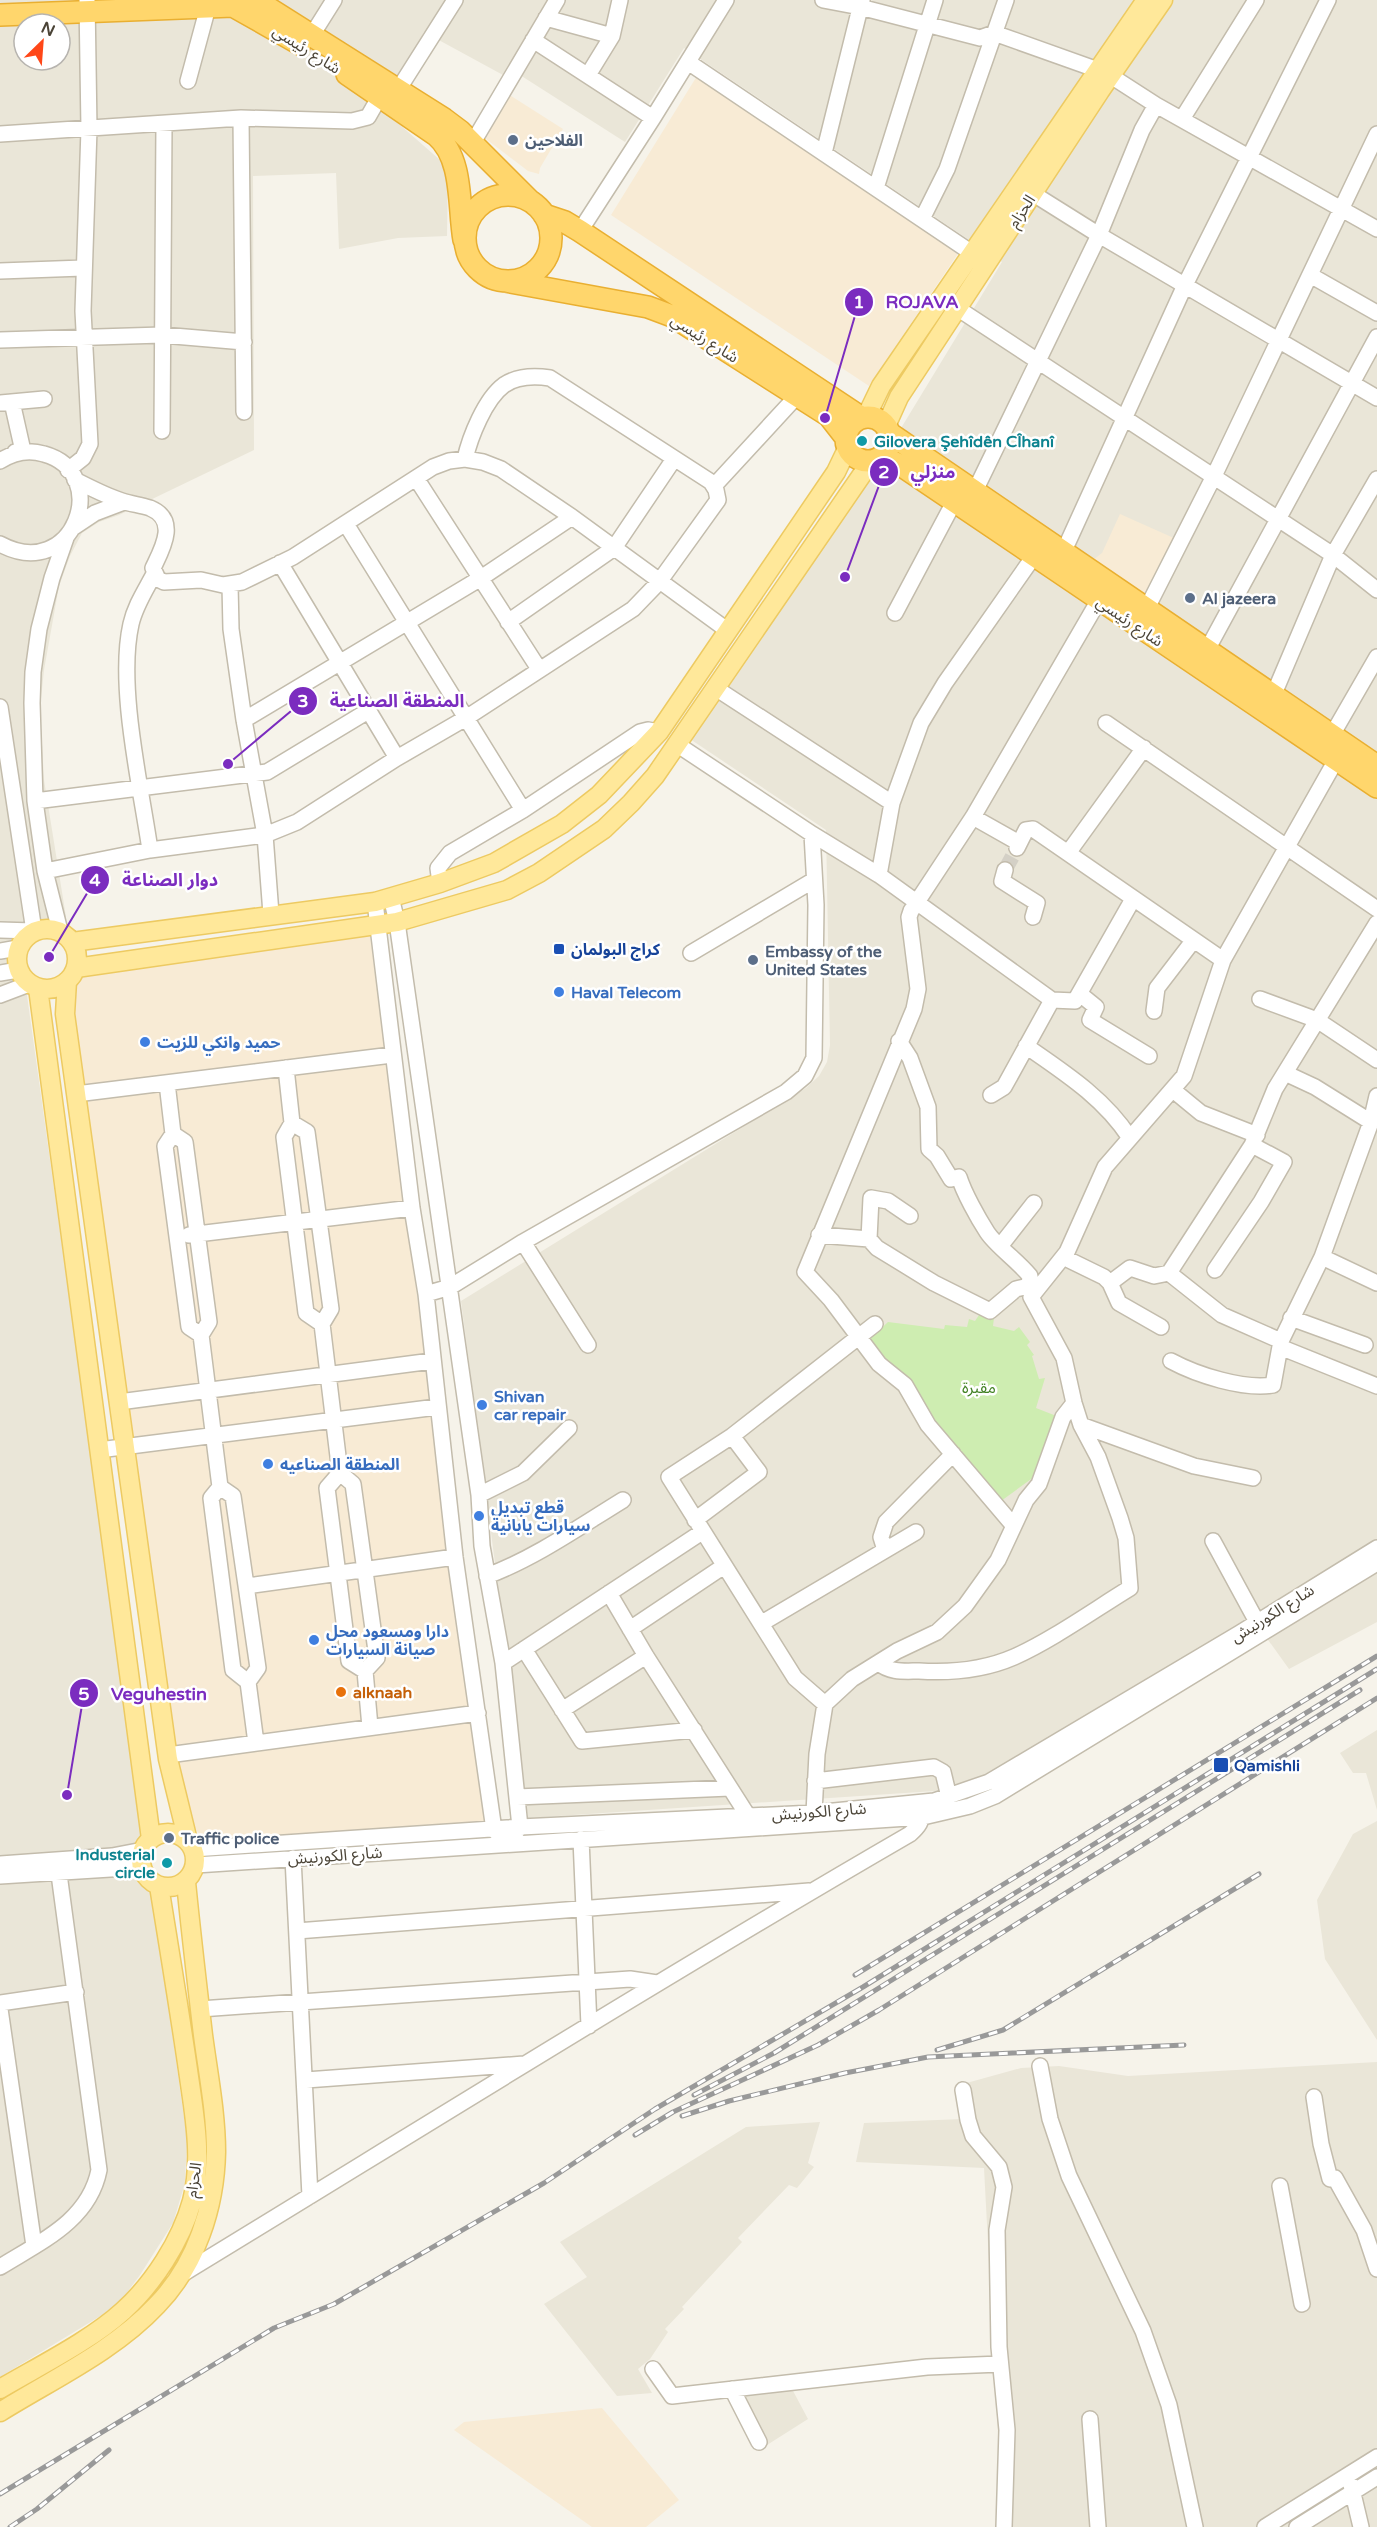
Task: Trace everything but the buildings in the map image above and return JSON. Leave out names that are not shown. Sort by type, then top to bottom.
[{"type":"highway","name":"شارع رئيسي","points":[[0,15],[87,5],[262,4],[312,35],[389,93],[446,146],[455,170],[467,252],[477,268],[493,278],[505,281],[660,310],[695,329],[796,397],[829,416],[858,458],[877,458],[905,468],[1100,600],[1336,749],[1377,766]]},
{"type":"highway","name":"شارع رئيسي","points":[[219,5],[444,119],[537,208]]},
{"type":"highway","name":"شارع رئيسي","points":[[464,240],[470,216],[483,202],[506,194],[565,222],[864,418],[877,419],[888,430],[974,493],[1273,696],[1377,787]]},
{"type":"highway","points":[[505,281],[518,280],[535,272],[549,251],[551,232],[537,208]]},
{"type":"highway","points":[[549,251],[566,244],[580,231]]},
{"type":"highway","points":[[847,443],[851,426],[864,418]]},
{"type":"highway","points":[[877,458],[889,446],[888,430]]},
{"type":"main road","points":[[864,418],[881,386],[972,253],[1104,73],[1146,0]]},
{"type":"main road","name":"الحزام","points":[[888,430],[899,397],[1032,194],[1104,73],[1163,0]]},
{"type":"main road","points":[[66,937],[77,959],[71,975],[65,1014],[76,1094],[168,1755],[192,1851],[192,1874],[186,1882],[173,1887],[159,1886],[146,1875],[99,1450],[28,981],[16,955],[9,949],[34,931],[47,928],[66,937],[383,900],[441,883],[494,863],[562,824],[599,795],[659,732],[832,478],[847,443]]},
{"type":"main road","points":[[28,981],[53,988],[71,975],[377,923],[397,922],[507,890],[527,880],[578,848],[616,818],[644,789],[678,745],[877,458]]},
{"type":"main road","points":[[659,732],[678,745]]},
{"type":"main road","points":[[145,1852],[170,1833],[192,1851]]},
{"type":"main road","points":[[0,2412],[112,2343],[139,2323],[159,2304],[184,2272],[197,2244],[207,2211],[216,2153],[186,1882]]},
{"type":"main road","name":"الحزام","points":[[0,2389],[104,2327],[129,2305],[151,2278],[174,2243],[192,2200],[197,2165],[196,2126],[159,1886]]},
{"type":"street","points":[[312,35],[334,0]]},
{"type":"street","points":[[0,134],[241,118],[352,121],[368,117],[389,93],[455,0]]},
{"type":"street","points":[[472,144],[557,0]]},
{"type":"street","points":[[588,75],[612,36],[620,0]]},
{"type":"street","points":[[580,231],[726,0]]},
{"type":"street","points":[[823,0],[861,3],[927,25],[980,38],[994,33],[1104,73],[1156,105],[1377,230]]},
{"type":"street","points":[[876,188],[935,0]]},
{"type":"street","points":[[922,219],[947,169],[1006,0]]},
{"type":"street","points":[[1182,119],[1256,0]]},
{"type":"street","points":[[1063,554],[1185,285],[1328,0]]},
{"type":"street","points":[[824,153],[861,3]]},
{"type":"street","points":[[66,937],[45,871],[35,801],[33,672],[46,598],[80,504],[72,475],[90,444],[83,268],[89,129],[87,5]]},
{"type":"street","points":[[188,81],[219,5]]},
{"type":"street","points":[[546,18],[612,36]]},
{"type":"street","points":[[533,40],[653,118]]},
{"type":"street","points":[[688,62],[972,253]]},
{"type":"street","points":[[974,493],[1099,235],[1142,130],[1156,105]]},
{"type":"street","points":[[241,118],[244,412]]},
{"type":"street","points":[[162,431],[164,124]]},
{"type":"street","points":[[1146,610],[1214,476],[1341,209],[1375,145]]},
{"type":"street","points":[[1032,194],[1377,398]]},
{"type":"street","points":[[0,271],[83,268]]},
{"type":"street","points":[[1310,275],[1377,313]]},
{"type":"street","points":[[957,308],[1333,555],[1377,590]]},
{"type":"street","points":[[0,340],[162,335],[244,342]]},
{"type":"street","points":[[1207,650],[1377,337]]},
{"type":"street","points":[[45,871],[150,850],[265,835],[297,822],[397,758],[466,718],[633,609],[659,582],[716,504],[718,495],[714,486],[550,378],[535,377],[512,382],[496,394],[476,427],[465,459]]},
{"type":"street","points":[[714,486],[796,397]]},
{"type":"street","points":[[23,452],[6,402],[44,399]]},
{"type":"street","points":[[0,450],[48,455],[72,475],[124,502],[152,509],[161,516],[166,525],[166,540],[153,568],[154,574],[134,611],[128,642],[128,695],[150,850]]},
{"type":"street","points":[[0,461],[23,452]]},
{"type":"street","points":[[154,574],[164,582],[201,580],[230,585],[242,582],[280,563],[346,524],[441,464],[465,459],[483,462],[501,469],[572,517],[727,630]]},
{"type":"street","points":[[508,622],[614,548],[674,459]]},
{"type":"street","points":[[416,478],[538,669]]},
{"type":"street","points":[[1273,696],[1333,555],[1377,479]]},
{"type":"street","points":[[0,544],[26,553],[41,552],[54,547],[95,513],[124,502]]},
{"type":"street","points":[[895,613],[954,502]]},
{"type":"street","points":[[244,720],[481,579],[572,517]]},
{"type":"street","points":[[346,524],[523,810]]},
{"type":"street","points":[[879,875],[892,803],[921,723],[945,683],[1034,556]]},
{"type":"street","points":[[280,563],[397,758]]},
{"type":"street","points":[[230,585],[231,629],[244,720],[265,835],[271,914]]},
{"type":"street","points":[[1013,1525],[927,1425],[904,1385],[879,1364],[831,1300],[804,1272],[917,998],[909,917],[973,817],[1100,600]]},
{"type":"street","points":[[819,1235],[869,1239],[877,1248],[934,1283],[990,1311],[1016,1289],[1033,1288],[1063,1257],[1105,1167],[1184,1076],[1223,960],[1286,848],[1336,749],[1377,657]]},
{"type":"street","points":[[717,689],[892,803]]},
{"type":"street","points":[[0,707],[3,747],[34,931],[0,930]]},
{"type":"street","points":[[35,801],[267,772],[368,711]]},
{"type":"street","points":[[1106,723],[1286,848],[1375,903]]},
{"type":"street","points":[[441,883],[438,868],[450,853],[523,810],[633,736],[648,730],[659,732]]},
{"type":"street","points":[[678,745],[812,834],[879,875],[1052,1000],[1075,1001],[1133,899]]},
{"type":"street","points":[[1068,853],[1144,748]]},
{"type":"street","points":[[973,817],[1018,846],[1026,830],[1031,828],[1223,960]]},
{"type":"street","points":[[426,1294],[450,1287],[523,1242],[777,1097],[805,1076],[814,1058],[816,905],[812,834]]},
{"type":"street","points":[[1005,870],[1002,881],[1037,903],[1033,917]]},
{"type":"street","points":[[691,953],[814,880]]},
{"type":"street","points":[[383,900],[397,922],[479,1495],[482,1546],[503,1663],[520,1827],[508,1844],[494,1830],[455,1557],[426,1294],[412,1208],[377,923],[383,900]]},
{"type":"street","points":[[1168,1274],[1254,1140],[1275,1089],[1377,923]]},
{"type":"street","points":[[1154,1011],[1157,988],[1193,940]]},
{"type":"street","points":[[0,973],[28,981]]},
{"type":"street","points":[[0,995],[28,981]]},
{"type":"street","points":[[1080,994],[1096,1007],[1090,1020],[1149,1056]]},
{"type":"street","points":[[1260,999],[1317,1020],[1377,1060]]},
{"type":"street","points":[[991,1095],[1004,1087],[1052,1000]]},
{"type":"street","points":[[879,1663],[891,1670],[924,1672],[965,1670],[990,1665],[1025,1651],[1130,1588],[1126,1538],[1120,1518],[1098,1457],[1074,1403],[1064,1358],[1031,1297],[1033,1288],[1030,1276],[1018,1261],[987,1233],[959,1177],[951,1179],[937,1156],[929,1149],[928,1107],[910,1058],[900,1041]]},
{"type":"street","points":[[1026,1046],[1090,1091],[1117,1119],[1130,1138]]},
{"type":"street","points":[[76,1094],[392,1055]]},
{"type":"street","points":[[286,1068],[292,1123],[284,1137],[306,1313],[322,1324]]},
{"type":"street","points":[[1285,1073],[1315,1087],[1371,1122]]},
{"type":"street","points":[[167,1083],[173,1134],[165,1146],[189,1327],[201,1335]]},
{"type":"street","points":[[1173,1090],[1201,1113],[1254,1140],[1284,1162],[1262,1202],[1215,1270]]},
{"type":"street","points":[[1172,1361],[1194,1373],[1262,1387],[1273,1384],[1280,1344],[1322,1257],[1371,1122],[1377,1096]]},
{"type":"street","points":[[292,1123],[307,1132],[331,1309],[322,1324],[340,1473],[353,1484],[365,1570],[376,1658],[365,1671],[370,1727]]},
{"type":"street","points":[[173,1134],[185,1142],[209,1322],[201,1335],[220,1486],[212,1498],[233,1670],[248,1682]]},
{"type":"street","points":[[869,1239],[871,1198],[888,1201],[910,1216]]},
{"type":"street","points":[[1001,1245],[1034,1203]]},
{"type":"street","points":[[177,1237],[412,1208]]},
{"type":"street","points":[[523,1242],[588,1345]]},
{"type":"street","points":[[1063,1257],[1104,1277],[1110,1283],[1119,1303],[1161,1327]]},
{"type":"street","points":[[1322,1257],[1377,1283]]},
{"type":"street","points":[[1110,1283],[1130,1268],[1154,1276],[1168,1274],[1222,1315],[1280,1344],[1377,1386]]},
{"type":"street","points":[[1292,1318],[1365,1345]]},
{"type":"street","points":[[825,1704],[795,1678],[669,1477],[732,1436],[875,1324]]},
{"type":"street","points":[[119,1402],[432,1360]]},
{"type":"street","points":[[814,1813],[818,1743],[825,1704],[845,1684],[897,1651],[937,1632],[965,1606],[998,1560],[1026,1500],[1039,1484],[1064,1417],[1074,1403]]},
{"type":"street","points":[[99,1450],[437,1407]]},
{"type":"street","points":[[1082,1425],[1194,1466],[1253,1478]]},
{"type":"street","points":[[479,1495],[523,1473],[569,1428]]},
{"type":"street","points":[[503,1663],[609,1593],[699,1526],[759,1472],[732,1436]]},
{"type":"street","points":[[885,1550],[881,1537],[886,1522],[953,1454]]},
{"type":"street","points":[[340,1473],[327,1488],[349,1661],[365,1671]]},
{"type":"street","points":[[220,1486],[233,1496],[247,1586],[258,1668],[248,1682],[256,1743]]},
{"type":"street","points":[[487,1576],[503,1570],[623,1500]]},
{"type":"street","points":[[762,1623],[916,1532]]},
{"type":"street","points":[[1213,1541],[1257,1622]]},
{"type":"street","name":"شارع الكورنيش","points":[[192,1851],[293,1858],[581,1839],[922,1810],[989,1782],[1377,1548]]},
{"type":"street","points":[[247,1586],[455,1557]]},
{"type":"street","name":"شارع الكورنيش","points":[[192,1851],[520,1827],[814,1813],[922,1810],[943,1813],[995,1796],[1377,1563]]},
{"type":"street","points":[[630,1629],[724,1566]]},
{"type":"street","points":[[609,1593],[646,1656],[748,1816]]},
{"type":"street","points":[[524,1649],[582,1741],[694,1730]]},
{"type":"street","points":[[562,1710],[646,1656]]},
{"type":"street","points":[[168,1755],[478,1713]]},
{"type":"street","points":[[815,1781],[934,1767],[943,1772],[949,1797]]},
{"type":"street","points":[[517,1797],[730,1788]]},
{"type":"street","points":[[184,2272],[657,1983],[910,1834],[918,1827],[922,1810]]},
{"type":"street","points":[[581,1839],[589,2026]]},
{"type":"street","points":[[0,1864],[145,1852]]},
{"type":"street","points":[[0,1876],[59,1874],[145,1852]]},
{"type":"street","points":[[293,1858],[306,2080],[310,2196]]},
{"type":"street","points":[[0,2267],[63,2228],[78,2215],[92,2194],[99,2170],[59,1874]]},
{"type":"street","points":[[297,1931],[813,1891]]},
{"type":"street","points":[[200,2009],[630,1979],[657,1983]]},
{"type":"street","points":[[0,2002],[76,1992]]},
{"type":"street","points":[[0,2009],[7,2108],[34,2246]]},
{"type":"street","points":[[306,2080],[529,2063]]},
{"type":"street","points":[[1040,2066],[1050,2119],[1069,2176],[1143,2331],[1169,2405],[1195,2527]]},
{"type":"street","points":[[963,2090],[973,2136],[999,2167],[1004,2187],[997,2230],[1000,2364],[1007,2430],[1004,2527]]},
{"type":"street","points":[[1314,2097],[1321,2144],[1330,2179],[1335,2178],[1364,2230],[1377,2269]]},
{"type":"street","points":[[1280,2186],[1302,2304]]},
{"type":"street","points":[[653,2369],[672,2396],[927,2367],[1000,2364]]},
{"type":"street","points":[[732,2389],[759,2442]]},
{"type":"street","points":[[1090,2419],[1098,2527]]},
{"type":"street","points":[[1265,2527],[1377,2457]]},
{"type":"street","points":[[1348,2477],[1360,2527]]},
{"type":"street","points":[[1297,2527],[1377,2477]]},
{"type":"shaded area","points":[[0,0],[1377,0],[1377,1622],[1289,1669],[1253,1619],[992,1771],[970,1781],[935,1791],[528,1818],[461,1301],[806,1088],[819,1076],[827,1062],[830,1045],[826,830],[690,739],[867,484],[1002,262],[684,48],[625,142],[509,68],[503,75],[424,32],[383,110],[440,160],[448,172],[447,236],[398,238],[339,249],[336,173],[253,176],[254,450],[119,515],[99,522],[82,533],[70,556],[59,586],[44,670],[40,708],[44,780],[66,917],[17,924],[187,2139],[185,2183],[173,2223],[122,2299],[102,2315],[0,2377]]},
{"type":"shaded area","points":[[697,76],[959,252],[869,386],[611,215]]},
{"type":"shaded area","points":[[508,94],[563,129],[540,168],[539,174],[528,171],[482,136]]},
{"type":"shaded area","points":[[1120,514],[1176,539],[1145,599],[1089,563],[1102,553]]},
{"type":"shaded area","points":[[370,936],[486,1823],[214,1842],[201,1837],[195,1828],[179,1776],[74,1022],[73,990],[78,980],[89,973]]},
{"type":"shaded area","points":[[1377,1730],[1377,1810],[1366,1773],[1353,1773],[1340,1753]]},
{"type":"shaded area","points":[[1377,1821],[1377,2040],[1325,1959],[1317,1900],[1353,1834]]},
{"type":"shaded area","points":[[1377,2062],[1377,2527],[1003,2527],[984,2168],[856,2162],[864,2123],[962,2119],[963,2084],[1021,2068],[1059,2066],[1128,2076]]},
{"type":"shaded area","points":[[820,2122],[808,2163],[814,2167],[797,2188],[789,2185],[738,2238],[742,2242],[682,2307],[684,2309],[665,2329],[668,2332],[650,2359],[638,2369],[652,2393],[617,2396],[544,2304],[587,2277],[560,2242],[746,2127]]},
{"type":"shaded area","points":[[792,2389],[808,2419],[767,2445],[742,2394]]},
{"type":"shaded area","points":[[602,2408],[679,2500],[646,2527],[592,2527],[454,2430],[464,2422]]},
{"type":"green space","name":"مقبرة","points":[[979,1315],[994,1318],[993,1326],[1014,1331],[1019,1327],[1030,1342],[1027,1345],[1034,1355],[1032,1356],[1039,1379],[1045,1378],[1036,1408],[1059,1417],[1034,1477],[1001,1501],[867,1342],[888,1322],[944,1329],[945,1325],[967,1327],[969,1319],[975,1321]]},
{"type":"tunnel","points":[[1005,870],[1017,848]]},
{"type":"railway","points":[[855,1975],[1377,1656]]},
{"type":"railway","points":[[0,2494],[274,2328],[334,2304],[544,2183],[655,2109],[863,1987],[1377,1669]]},
{"type":"railway","points":[[694,2095],[774,2053],[1360,1690]]},
{"type":"railway","points":[[635,2135],[673,2112],[818,2045],[879,2010],[1377,1698]]},
{"type":"railway","points":[[937,2050],[1003,2030],[1259,1874]]},
{"type":"railway","points":[[682,2116],[729,2101],[845,2073],[928,2057],[1184,2045]]},
{"type":"railway","points":[[10,2527],[37,2509],[109,2450]]},
{"type":"place","name":"الفلاحين","points":[[513,140]]},
{"type":"place","name":"ROJAVA","points":[[825,418]]},
{"type":"place","name":"Gilovera Şehîdên CÎhanî","points":[[862,441]]},
{"type":"place","name":"منزلي","points":[[845,577]]},
{"type":"place","name":"Al jazeera","points":[[1190,598]]},
{"type":"place","name":"المنطقة الصناعية","points":[[228,764]]},
{"type":"place","name":"كراج البولمان","points":[[559,949]]},
{"type":"place","name":"دوار الصناعة","points":[[49,957]]},
{"type":"place","name":"Embassy of the United States","points":[[753,960]]},
{"type":"place","name":"Haval Telecom","points":[[559,992]]},
{"type":"place","name":"حميد وانكي للزيت","points":[[145,1042]]},
{"type":"place","name":"Shivan car repair","points":[[482,1405]]},
{"type":"place","name":"المنطقة الصناعيه","points":[[268,1464]]},
{"type":"place","name":"قطع تبديل سيارات يابانية","points":[[479,1516]]},
{"type":"place","name":"دارا ومسعود محل صيانة السيارات","points":[[314,1640]]},
{"type":"place","name":"alknaah","points":[[341,1692]]},
{"type":"place","name":"Qamishli","points":[[1221,1765]]},
{"type":"place","name":"Veguhestin","points":[[67,1795]]},
{"type":"place","name":"Traffic police","points":[[169,1838]]},
{"type":"place","name":"Industerial circle","points":[[167,1863]]}]
